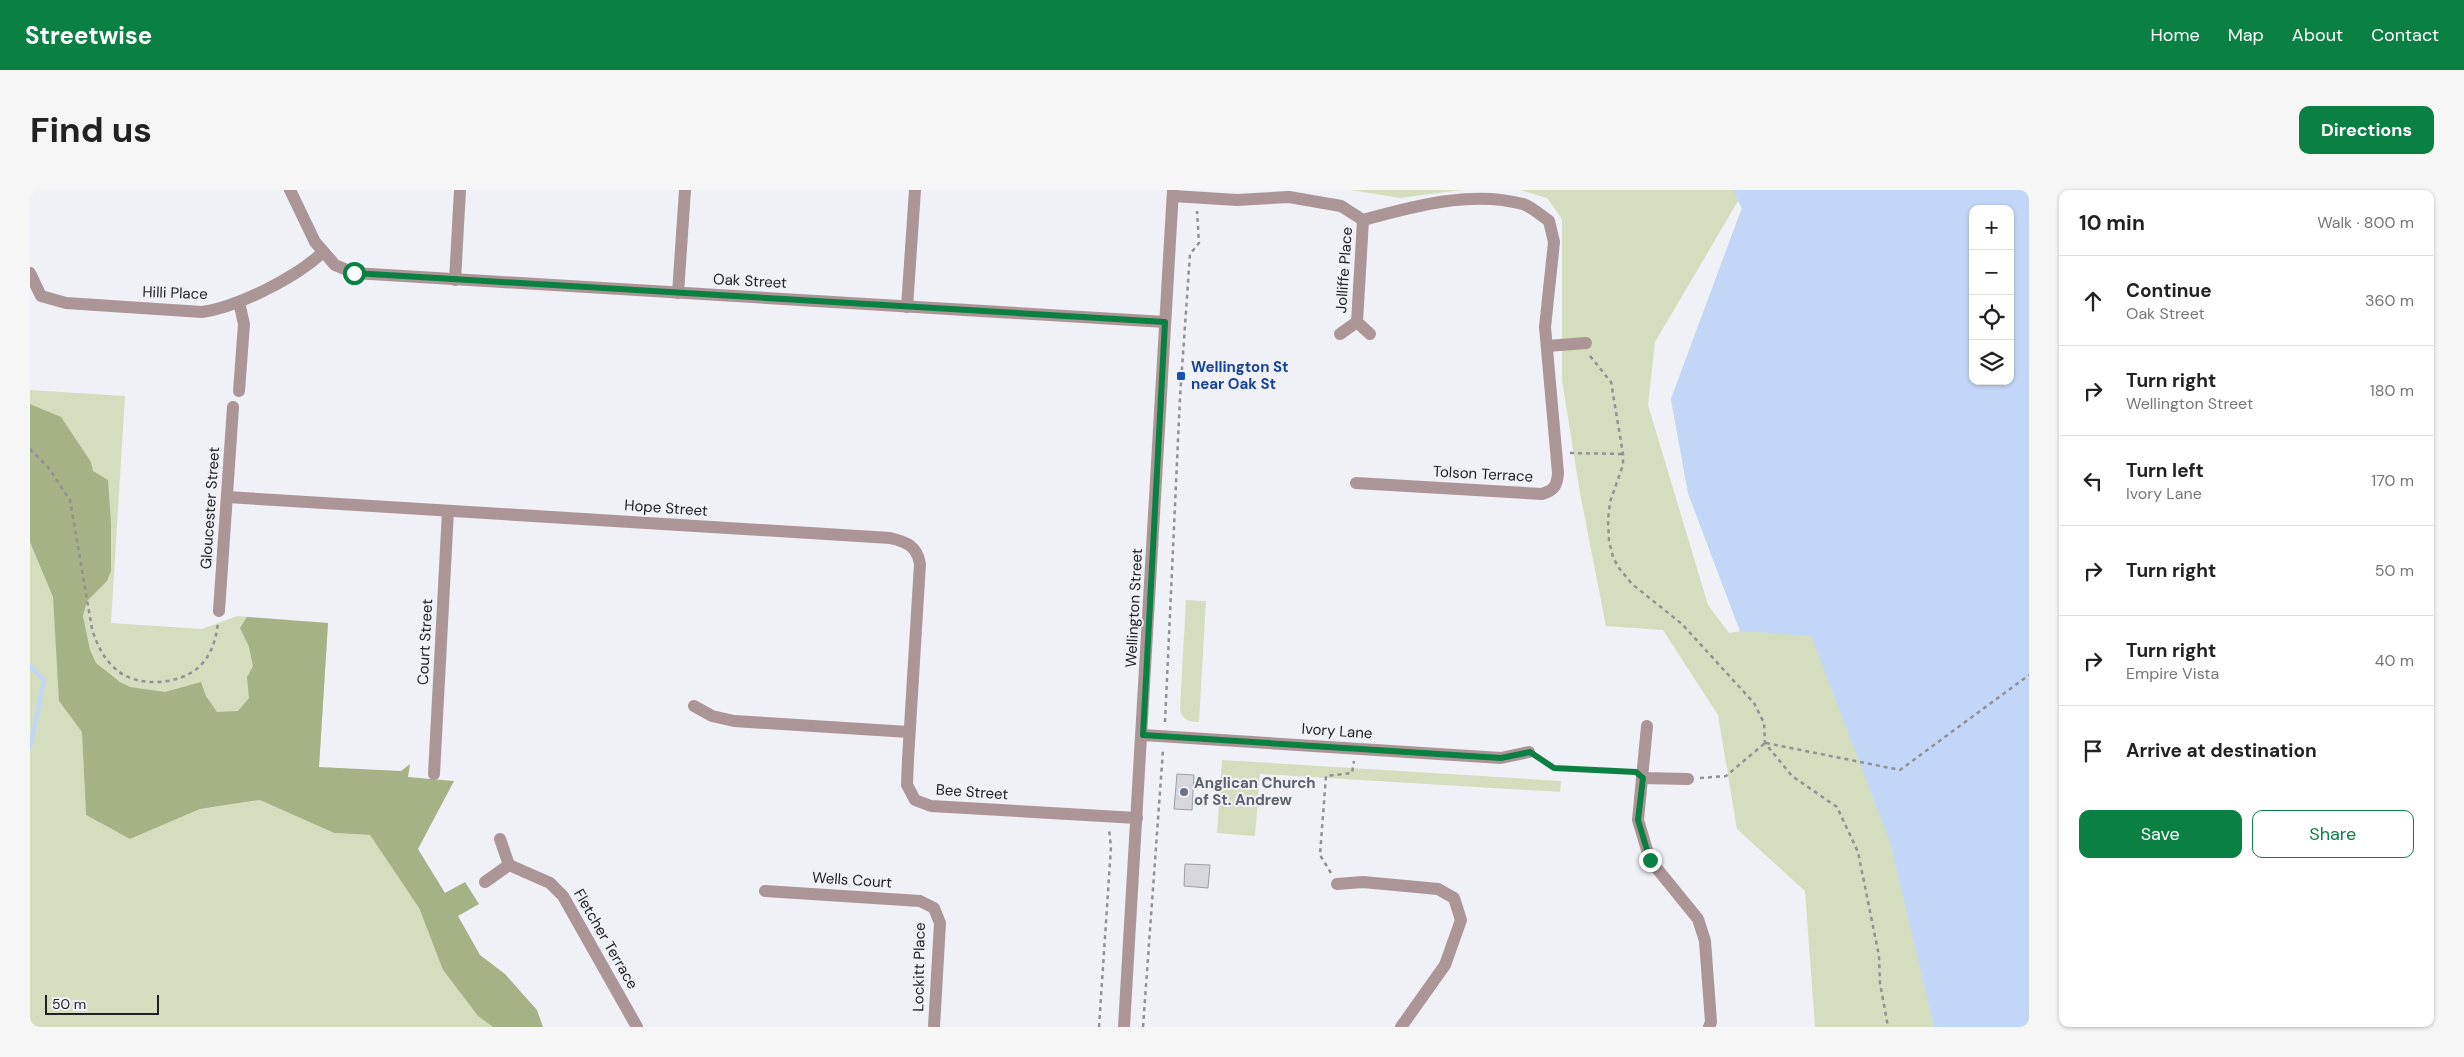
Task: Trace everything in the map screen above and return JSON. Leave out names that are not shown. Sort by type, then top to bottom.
[{"type":"street","points":[[290,190],[315,242],[323,252]]},
{"type":"street","points":[[455,280],[460,190]]},
{"type":"street","points":[[678,293],[685,190]]},
{"type":"street","points":[[907,307],[915,190]]},
{"type":"street","points":[[1173,193],[1237,200],[1289,197],[1340,206],[1363,220]]},
{"type":"street","name":"Wellington Street","points":[[1124,1027],[1143,735],[1173,193]]},
{"type":"street","name":"Tolson Terrace","points":[[1356,483],[1542,494],[1552,491],[1557,482],[1545,327],[1554,242],[1549,221],[1525,205],[1482,197],[1406,208],[1363,220]]},
{"type":"street","name":"Jolliffe Place","points":[[1357,322],[1363,220]]},
{"type":"street","name":"Oak Street","points":[[323,252],[335,265],[354,273],[1165,322]]},
{"type":"street","name":"Hilli Place","points":[[30,273],[41,296],[66,303],[202,312],[222,309],[239,302],[310,265],[323,252]]},
{"type":"street","points":[[239,302],[244,324],[240,392]]},
{"type":"street","name":"Jolliffe Place","points":[[1357,322],[1370,334]]},
{"type":"street","name":"Jolliffe Place","points":[[1340,334],[1357,322]]},
{"type":"street","points":[[1547,346],[1583,343]]},
{"type":"street","name":"Gloucester Street","points":[[219,611],[232,407]]},
{"type":"street","name":"Hope Street","points":[[227,497],[890,538],[904,541],[916,550],[920,564],[909,732]]},
{"type":"street","name":"Court Street","points":[[434,774],[448,511]]},
{"type":"street","points":[[694,706],[712,716],[734,721],[909,732]]},
{"type":"street","points":[[1647,726],[1638,820],[1650,860],[1698,919],[1705,941],[1711,1022],[1709,1027]]},
{"type":"street","name":"Bee Street","points":[[909,732],[907,785],[911,795],[920,803],[954,808],[1137,818]]},
{"type":"street","name":"Ivory Lane","points":[[1143,735],[1501,758],[1530,752]]},
{"type":"street","points":[[1643,778],[1688,779]]},
{"type":"street","points":[[486,882],[509,865],[500,839]]},
{"type":"street","name":"Fletcher Terrace","points":[[509,865],[550,883],[563,896],[637,1027]]},
{"type":"street","points":[[1337,884],[1363,882],[1438,889],[1454,898],[1461,920],[1445,965],[1402,1027]]},
{"type":"street","name":"Wells Court","points":[[765,891],[920,900],[934,908]]},
{"type":"street","name":"Lockitt Place","points":[[934,908],[940,923],[934,1027]]},
{"type":"path","points":[[1143,1027],[1164,737],[1174,507],[1190,254],[1199,243],[1196,197]]},
{"type":"path","points":[[1583,343],[1611,382],[1623,454],[1624,464],[1610,502],[1608,520],[1609,541],[1618,568],[1632,584],[1682,624],[1754,703],[1764,723],[1765,743],[1792,776],[1838,807],[1858,852],[1874,924],[1879,956],[1883,1011],[1888,1027]]},
{"type":"path","points":[[30,449],[48,467],[70,500],[92,629],[97,644],[106,659],[119,672],[139,681],[161,682],[185,676],[200,667],[209,654],[216,638],[219,611]]},
{"type":"path","points":[[1556,453],[1623,454]]},
{"type":"path","points":[[1765,743],[1900,770],[2029,676]]},
{"type":"path","points":[[1688,779],[1726,776],[1765,743]]},
{"type":"path","points":[[1337,884],[1320,855],[1326,776],[1352,773],[1355,749]]},
{"type":"path","points":[[1530,752],[1554,768],[1636,772],[1643,778]]},
{"type":"path","points":[[1099,1027],[1111,847],[1108,817]]},
{"type":"green space","points":[[1351,190],[1461,190],[1400,198]]},
{"type":"green space","points":[[1520,190],[2029,190],[2029,1027],[1815,1027],[1805,891],[1737,829],[1718,715],[1663,630],[1606,626],[1580,493],[1562,380],[1562,219],[1547,198]],"holes":[[[1738,201],[1742,208],[1671,399],[1688,493],[1740,631],[1729,633],[1708,605],[1648,405],[1655,342]]]},
{"type":"green space","points":[[30,390],[125,396],[111,623],[202,629],[237,616],[328,623],[319,767],[83,749],[86,815],[130,839],[200,809],[261,800],[334,833],[370,835],[419,908],[443,970],[478,1016],[493,1027],[30,1027]]},
{"type":"green space","points":[[30,404],[61,417],[91,462],[93,471],[108,480],[111,523],[111,571],[107,581],[87,601],[83,616],[90,650],[96,663],[120,682],[130,687],[165,692],[201,682],[206,696],[217,712],[238,711],[249,698],[247,677],[253,666],[249,647],[240,628],[247,617],[328,623],[319,767],[401,771],[410,764],[408,777],[454,781],[418,849],[445,893],[465,882],[479,904],[458,916],[480,955],[505,974],[537,1010],[543,1027],[493,1027],[478,1016],[443,970],[419,908],[370,835],[334,833],[260,800],[200,809],[130,839],[86,815],[82,732],[59,701],[53,597],[30,542]]},
{"type":"green space","points":[[1186,600],[1206,601],[1199,722],[1186,719],[1182,715],[1180,708]]},
{"type":"green space","points":[[1222,760],[1561,781],[1560,792],[1260,774],[1255,836],[1217,833]]},
{"type":"water","points":[[1733,190],[2029,190],[2029,1027],[1934,1027],[1890,842],[1811,636],[1740,631],[1688,493],[1671,399],[1742,208]]},
{"type":"building","name":"Anglican Church of St. Andrew","points":[[1177,774],[1194,775],[1192,810],[1174,809]]},
{"type":"building","points":[[1185,864],[1210,865],[1208,888],[1184,886]]},
{"type":"waterway","points":[[30,666],[44,680],[30,748]]},
{"type":"place","name":"Wellington St near Oak St","points":[[1181,376]]},
{"type":"place","name":"Anglican Church of St. Andrew","points":[[1184,792]]},
{"type":"route","points":[[354,273],[1165,322],[1143,735],[1501,758],[1530,752],[1554,768],[1636,772],[1643,778],[1638,820],[1650,860]]}]
